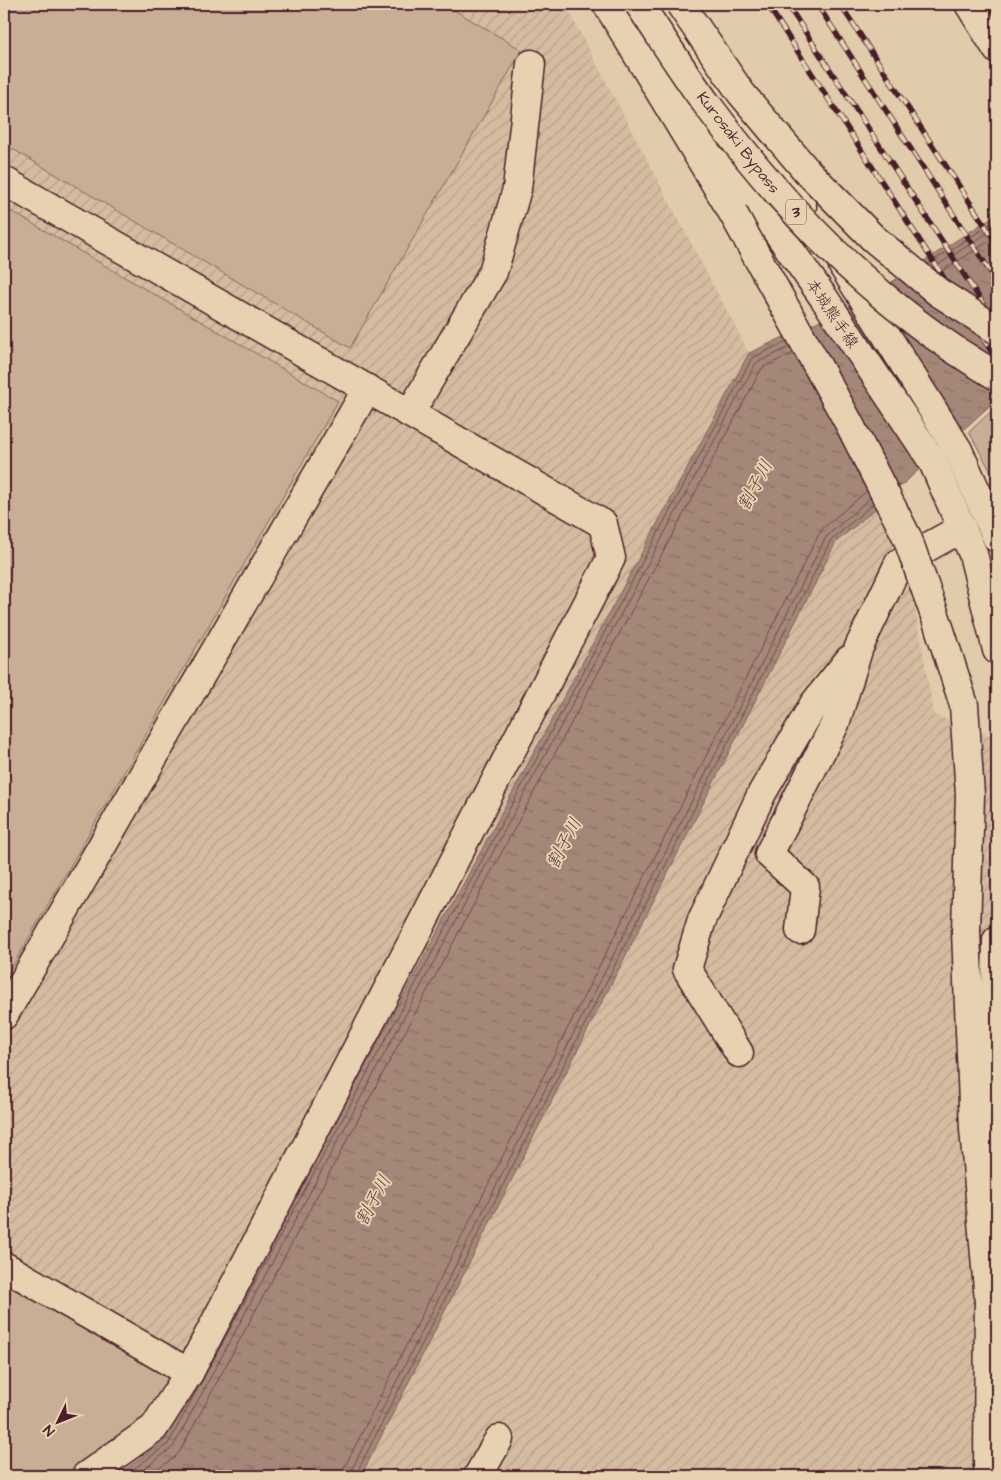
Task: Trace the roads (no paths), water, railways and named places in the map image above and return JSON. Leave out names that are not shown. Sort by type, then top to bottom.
[{"type":"main road","points":[[607,4],[733,213],[849,423],[907,537],[964,705],[970,795],[966,931],[974,1129],[988,1301]]},
{"type":"main road","name":"本城熊手線","points":[[616,4],[824,298],[933,462],[973,554],[997,650]]},
{"type":"main road","name":"Kurosaki Bypass","points":[[639,4],[708,106],[757,168],[811,229],[917,323],[972,362],[997,376]]},
{"type":"main road","name":"本城熊手線","points":[[664,4],[859,290],[958,450],[997,538]]},
{"type":"main road","name":"Kurosaki Bypass","points":[[680,4],[741,93],[806,170],[873,238],[938,292],[997,330]]},
{"type":"main road","points":[[969,4],[997,49]]},
{"type":"main road","points":[[410,413],[493,272],[517,189],[531,64]]},
{"type":"main road","points":[[4,181],[603,524],[611,558],[189,1373],[154,1428],[86,1476]]},
{"type":"main road","points":[[4,1015],[367,389]]},
{"type":"main road","points":[[800,930],[805,887],[768,854],[835,724],[859,647],[900,563],[962,528]]},
{"type":"main road","points":[[739,1053],[687,969],[702,920],[762,793],[814,704],[859,647]]},
{"type":"main road","points":[[988,1476],[988,1301],[997,940]]},
{"type":"main road","points":[[4,1266],[189,1373]]},
{"type":"main road","points":[[478,1476],[499,1439]]},
{"type":"water","name":"割子川","points":[[997,214],[997,399],[880,505],[836,542],[361,1476],[116,1476],[163,1442],[749,353],[864,300]]},
{"type":"railway","points":[[767,4],[997,360]]},
{"type":"railway","points":[[787,4],[997,325]]},
{"type":"railway","points":[[817,4],[997,282]]},
{"type":"railway","points":[[840,4],[997,244]]}]
